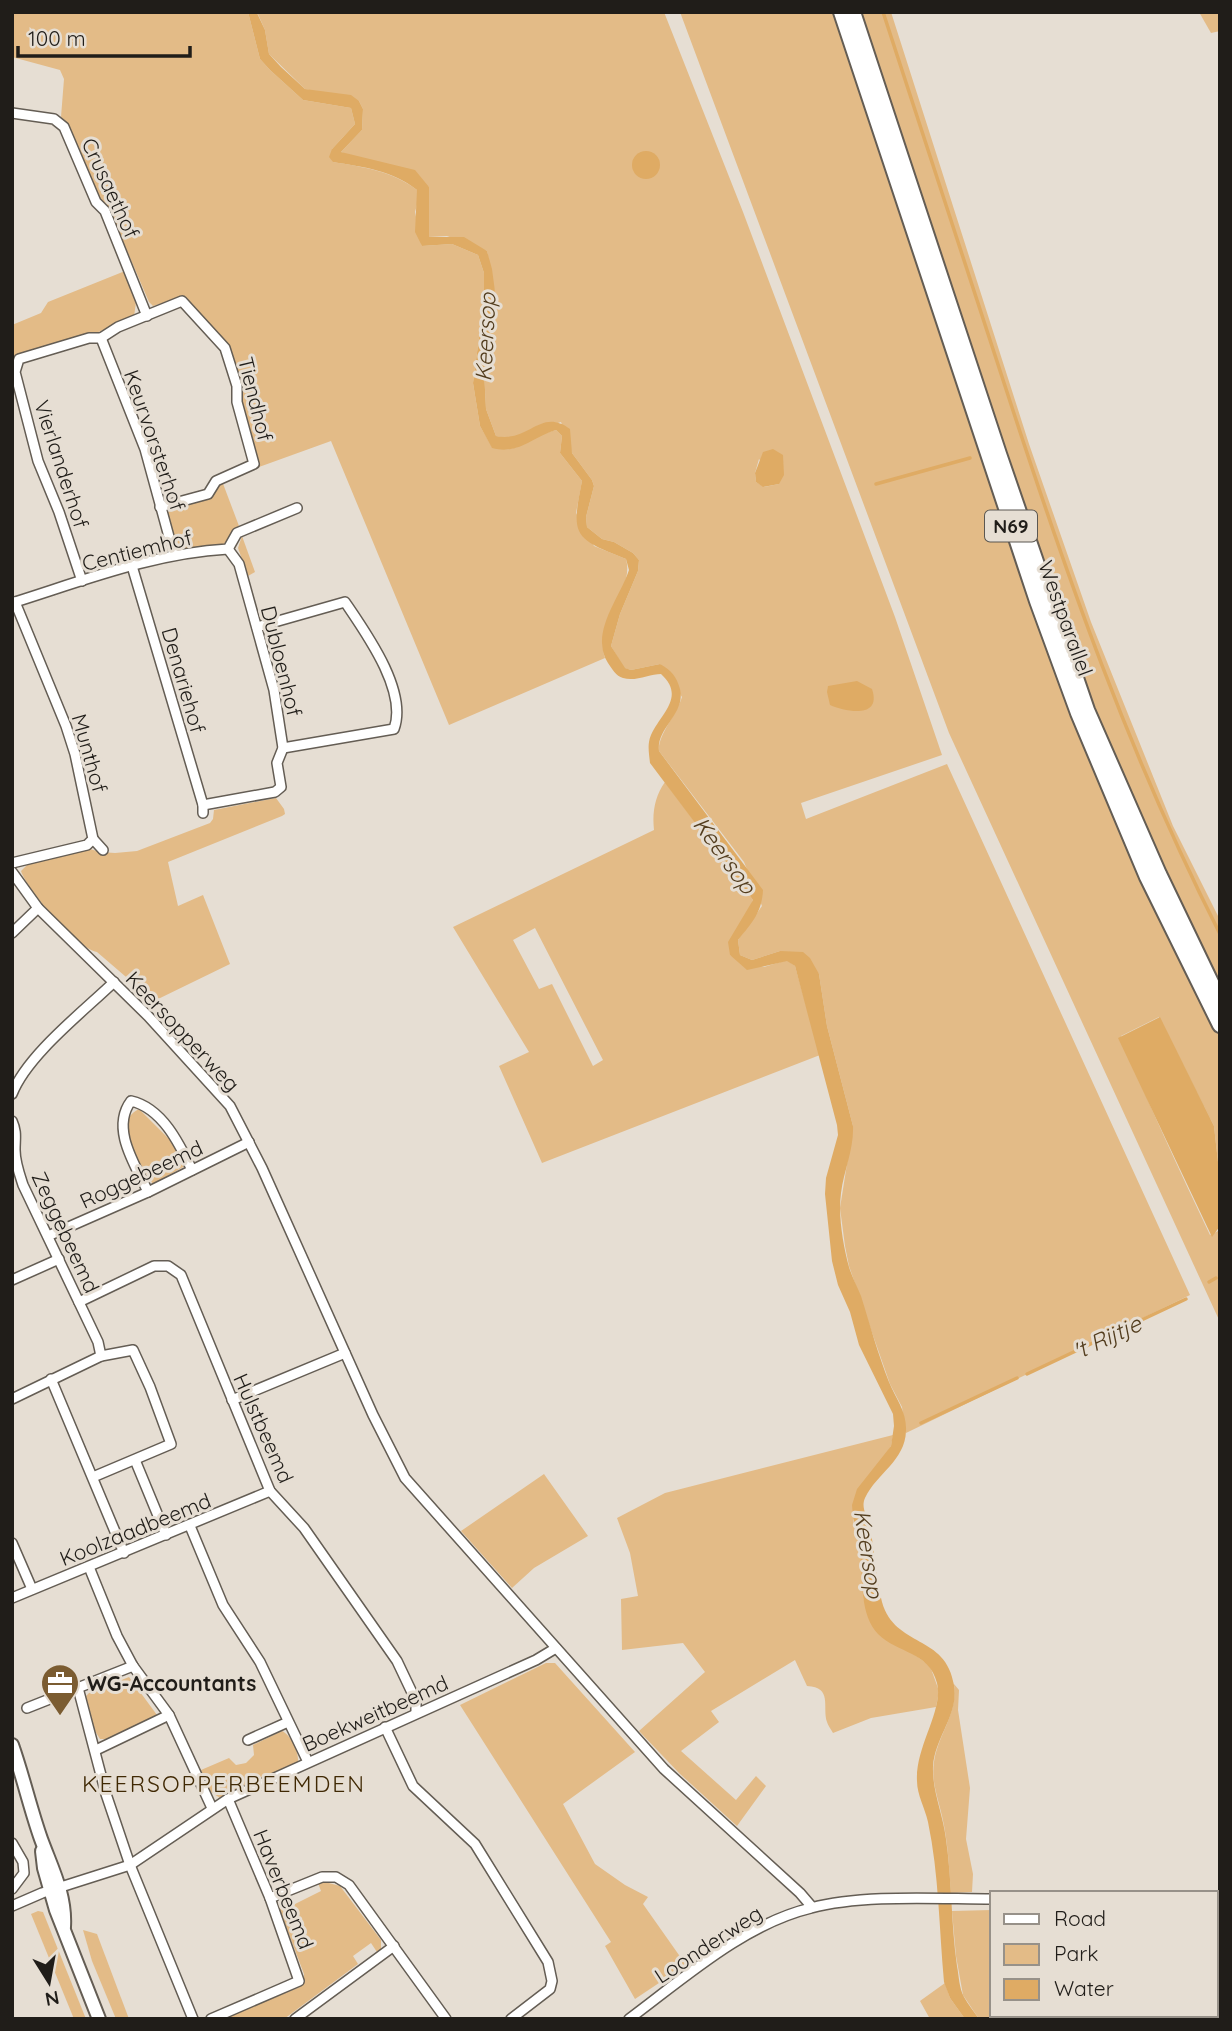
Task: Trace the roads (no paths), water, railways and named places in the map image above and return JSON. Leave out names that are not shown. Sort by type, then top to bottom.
[{"type":"main road","name":"Westparallel","points":[[841,12],[1037,601],[1077,713],[1147,877],[1220,1025]]},
{"type":"main road","name":"Westparallel","points":[[853,12],[1003,467],[1087,710],[1158,874],[1220,1001]]},
{"type":"street","name":"Crusaethof","points":[[12,113],[54,119],[64,127],[96,202],[104,211],[146,316]]},
{"type":"street","name":"Tiendhof","points":[[101,338],[118,327],[182,301],[225,348],[237,386],[237,402],[254,464],[216,481],[208,494],[160,508]]},
{"type":"street","name":"Vierlanderhof","points":[[82,581],[59,512],[38,461],[15,372],[19,359],[89,338],[101,338]]},
{"type":"street","name":"Keurvorsterhof","points":[[101,338],[145,449],[174,555]]},
{"type":"street","points":[[228,550],[237,533],[297,508]]},
{"type":"street","name":"Centiemhof","points":[[14,602],[174,555],[228,550]]},
{"type":"street","name":"Dubloenhof","points":[[203,809],[275,792],[281,787],[277,763],[283,748],[274,690],[239,564],[228,550]]},
{"type":"street","name":"Denariehof","points":[[132,566],[203,809]]},
{"type":"street","name":"Munthof","points":[[14,602],[66,726],[75,754],[93,839]]},
{"type":"street","points":[[257,627],[345,602],[389,673],[397,721],[394,729],[283,748]]},
{"type":"street","points":[[12,863],[86,845],[93,839],[103,850]]},
{"type":"street","name":"Keersopperweg","points":[[12,872],[38,908],[183,1053],[230,1106],[345,1353]]},
{"type":"street","points":[[12,933],[38,908]]},
{"type":"street","points":[[12,1094],[16,1083],[49,1044],[114,982]]},
{"type":"street","points":[[148,1192],[123,1139],[125,1108],[131,1101],[145,1105],[176,1136],[192,1170]]},
{"type":"street","name":"Zeggebeemd","points":[[12,1121],[17,1132],[17,1169],[98,1342],[101,1356]]},
{"type":"street","name":"Roggebeemd","points":[[48,1236],[148,1192],[249,1142]]},
{"type":"street","points":[[12,1280],[59,1259]]},
{"type":"street","name":"Hulstbeemd","points":[[79,1302],[154,1266],[168,1266],[181,1275],[270,1491],[304,1528],[397,1661],[416,1702],[416,1713]]},
{"type":"street","points":[[12,1399],[101,1356],[133,1350],[172,1444],[93,1477]]},
{"type":"street","points":[[232,1400],[345,1353],[405,1478],[664,1769],[800,1893],[811,1907],[853,1901],[990,1899]]},
{"type":"street","points":[[51,1379],[124,1553]]},
{"type":"street","points":[[135,1460],[166,1535]]},
{"type":"street","name":"Koolzaadbeemd","points":[[12,1598],[270,1491]]},
{"type":"street","points":[[190,1526],[223,1605],[260,1662],[308,1762]]},
{"type":"street","points":[[12,1543],[32,1589]]},
{"type":"street","points":[[89,1567],[117,1636],[133,1666],[169,1715],[212,1808]]},
{"type":"street","name":"Boekweitbeemd","points":[[13,1904],[130,1865],[228,1799],[536,1660],[556,1647]]},
{"type":"street","points":[[27,1708],[133,1666]]},
{"type":"street","points":[[78,1688],[106,1794],[130,1865],[193,2019]]},
{"type":"street","points":[[96,1749],[169,1715]]},
{"type":"street","points":[[248,1740],[288,1722]]},
{"type":"street","points":[[384,1727],[414,1786],[475,1844],[548,1962],[552,1981],[550,1989],[511,2019]]},
{"type":"street","points":[[12,1745],[41,1839],[44,1868],[55,1889],[64,1927],[99,2019]]},
{"type":"street","name":"Haverbeemd","points":[[211,2019],[299,1981],[270,1898],[228,1799]]},
{"type":"street","points":[[12,1843],[23,1861],[24,1873],[12,1889]]},
{"type":"street","points":[[270,1898],[322,1877],[336,1877],[349,1885],[446,2019]]},
{"type":"street","name":"Loonderweg","points":[[629,2019],[748,1934],[811,1907]]},
{"type":"street","points":[[295,2019],[394,1946]]},
{"type":"water","name":"Keersop","points":[[248,12],[257,13],[265,30],[269,54],[305,89],[351,95],[359,101],[363,109],[362,130],[341,152],[415,170],[429,187],[429,237],[464,237],[487,251],[496,299],[484,370],[486,409],[496,436],[518,435],[542,423],[551,422],[560,423],[570,429],[572,453],[594,486],[586,517],[587,527],[602,539],[614,542],[633,553],[639,560],[638,571],[620,614],[611,646],[625,668],[631,670],[660,664],[675,677],[681,698],[662,735],[659,751],[763,890],[752,923],[738,940],[740,955],[752,960],[780,951],[803,952],[810,958],[819,974],[827,1026],[853,1126],[840,1202],[845,1249],[881,1361],[906,1424],[901,1451],[870,1489],[864,1507],[882,1602],[888,1617],[908,1635],[941,1657],[949,1669],[954,1685],[953,1706],[935,1755],[933,1775],[946,1839],[960,1986],[979,2019],[965,2019],[950,1998],[944,1982],[934,1861],[928,1822],[917,1786],[920,1755],[937,1705],[937,1683],[933,1673],[920,1659],[878,1634],[868,1617],[863,1598],[852,1505],[857,1489],[891,1446],[893,1414],[859,1345],[832,1261],[825,1194],[826,1178],[838,1135],[837,1125],[795,966],[787,961],[747,970],[730,955],[728,942],[753,900],[650,763],[650,738],[671,698],[668,682],[661,674],[632,679],[621,677],[611,668],[603,652],[604,628],[629,570],[626,559],[595,546],[580,533],[577,513],[582,481],[560,453],[562,436],[556,430],[517,447],[501,450],[492,448],[480,426],[473,383],[484,300],[484,273],[478,255],[452,244],[422,246],[415,232],[417,190],[387,174],[333,162],[329,157],[332,149],[355,124],[351,108],[303,100],[270,70],[260,59]]},
{"type":"water","points":[[646,151],[656,155],[660,165],[656,175],[646,179],[636,175],[632,165],[636,155]]},
{"type":"water","points":[[773,449],[783,455],[784,475],[779,484],[763,487],[756,482],[755,473],[763,452]]},
{"type":"water","points":[[857,681],[872,689],[872,705],[861,711],[853,711],[830,705],[828,686]]},
{"type":"water","points":[[1160,1017],[1214,1126],[1220,1180],[1220,1226],[1212,1237],[1118,1038]]},
{"type":"waterway","points":[[883,12],[1029,459],[1102,666],[1157,801],[1220,934]]},
{"type":"waterway","points":[[876,484],[970,458]]},
{"type":"waterway","name":"'t Rijtje","points":[[1209,1282],[1216,1278]]},
{"type":"waterway","name":"'t Rijtje","points":[[1027,1374],[1186,1299]]},
{"type":"waterway","name":"'t Rijtje","points":[[921,1423],[1017,1378]]},
{"type":"place","name":"WG-Accountants","points":[[60,1717]]},
{"type":"district","name":"KEERSOPPERBEEMDEN","points":[[224,1783]]}]
